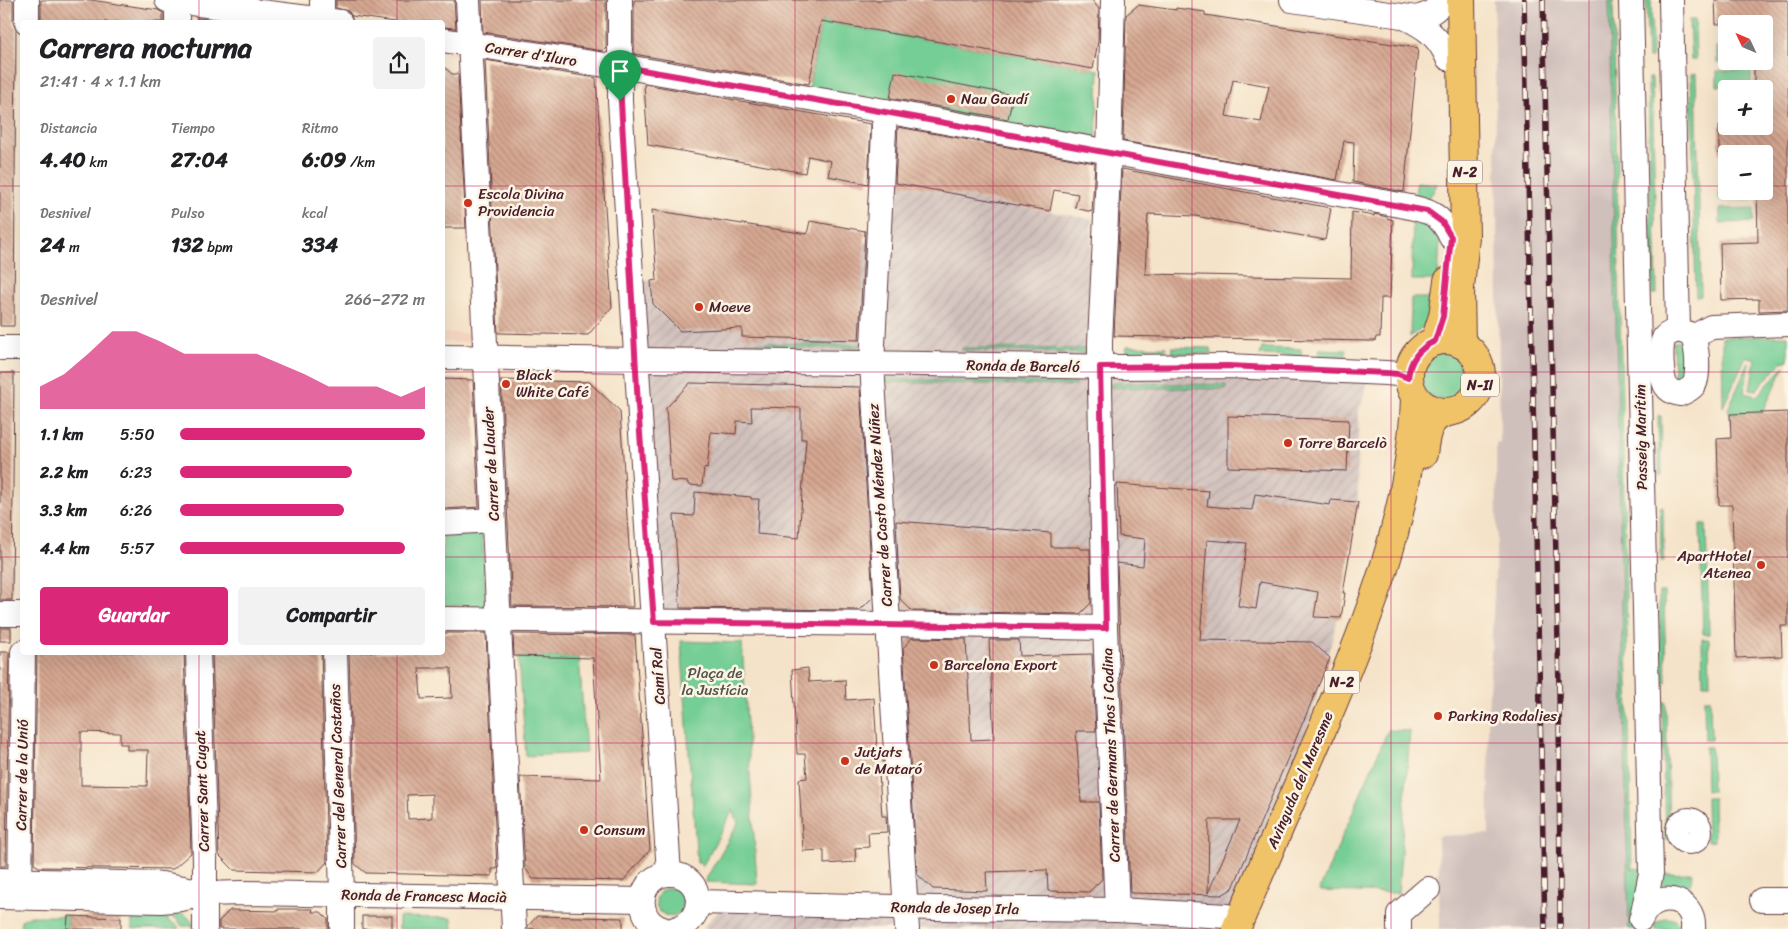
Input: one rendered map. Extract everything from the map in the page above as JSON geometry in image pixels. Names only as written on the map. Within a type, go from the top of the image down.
[{"type":"main road","name":"N-2","points":[[1435,341],[1443,316],[1451,237],[1447,0]]},
{"type":"main road","name":"N-2","points":[[1461,0],[1465,227],[1460,288],[1461,344]]},
{"type":"main road","points":[[1444,413],[1428,409],[1412,388],[1413,359],[1418,351],[1435,341],[1444,340],[1461,344]]},
{"type":"main road","name":"N-II","points":[[1444,413],[1463,408],[1471,402],[1477,394],[1480,385],[1480,366],[1476,357],[1461,344]]},
{"type":"main road","name":"Avinguda del Maresme","points":[[1241,928],[1373,605],[1396,528],[1406,483],[1414,425],[1412,388]]},
{"type":"main road","name":"Avinguda del Maresme","points":[[1241,928],[1348,704],[1380,624],[1403,556],[1428,431],[1432,420],[1444,413]]},
{"type":"street","points":[[27,0],[27,20]]},
{"type":"street","name":"Carrer de Llauder","points":[[468,0],[514,929]]},
{"type":"street","name":"Camí Ral","points":[[620,0],[619,66],[669,874]]},
{"type":"street","name":"Carrer de Germans Thos i Codina","points":[[1113,0],[1100,367],[1106,628],[1117,910]]},
{"type":"street","points":[[1292,0],[1416,18],[1425,16],[1438,8],[1443,0]]},
{"type":"street","name":"Passeig Marítim","points":[[1631,0],[1651,874],[1642,921]]},
{"type":"street","points":[[1671,0],[1685,334],[1711,327],[1788,324]]},
{"type":"street","points":[[174,6],[327,16]]},
{"type":"street","points":[[1404,17],[1427,29],[1448,58]]},
{"type":"street","name":"Carrer d'Iluro","points":[[445,40],[605,66],[619,66],[885,112],[1427,211],[1442,222],[1451,237]]},
{"type":"street","name":"Carrer de Casto Méndez Núñez","points":[[885,112],[872,364],[906,918]]},
{"type":"street","points":[[0,348],[20,348]]},
{"type":"street","name":"Ronda de Barceló","points":[[445,357],[1100,367],[1228,366],[1398,374],[1412,388]]},
{"type":"street","points":[[445,523],[493,520]]},
{"type":"street","points":[[0,614],[20,614]]},
{"type":"street","points":[[445,619],[1106,628]]},
{"type":"street","name":"Carrer de la Unió","points":[[10,889],[23,655]]},
{"type":"street","name":"Carrer Sant Cugat","points":[[198,655],[205,929]]},
{"type":"street","name":"Carrer del General Castaños","points":[[335,655],[342,929]]},
{"type":"street","points":[[663,929],[655,926],[646,917],[642,900],[647,885],[653,879],[669,874],[684,877],[690,882],[698,902],[695,915],[691,920],[675,929]]},
{"type":"street","points":[[1651,874],[1667,899]]},
{"type":"street","name":"Ronda de Francesc Macià","points":[[10,889],[161,901],[205,894],[642,900]]},
{"type":"street","points":[[1399,929],[1399,914],[1428,889]]},
{"type":"street","points":[[1642,921],[1653,902],[1667,899],[1675,900],[1688,909],[1692,917],[1693,929]]},
{"type":"street","points":[[1762,900],[1788,900]]},
{"type":"street","name":"Ronda de Josep Irla","points":[[698,902],[906,918],[1117,910],[1227,916],[1241,928]]},
{"type":"shaded area","points":[[1494,0],[1609,0],[1629,929],[1440,929],[1438,836],[1489,834],[1488,713],[1497,533],[1496,443],[1500,443]]},
{"type":"shaded area","name":"Escola Divina Providencia","points":[[445,49],[463,52],[475,339],[470,342],[445,342],[445,333],[471,333],[459,57],[445,54]]},
{"type":"shaded area","points":[[892,183],[1092,219],[1089,344],[1100,367],[1371,373],[1359,411],[1358,502],[1343,593],[1345,593],[1302,747],[1230,929],[702,929],[726,903],[905,907],[887,624],[654,622],[632,282],[657,280],[652,210],[888,246]]},
{"type":"green space","points":[[1609,0],[1613,0],[1632,868],[1642,869],[1634,929],[1629,929]]},
{"type":"green space","points":[[1646,0],[1651,0],[1652,58],[1648,58]]},
{"type":"green space","points":[[1689,20],[1695,20],[1696,60],[1691,60]]},
{"type":"green space","points":[[821,21],[1099,70],[1096,141],[809,89]]},
{"type":"green space","points":[[1717,47],[1718,47],[1718,63]]},
{"type":"green space","points":[[1751,70],[1751,80],[1718,80],[1717,86],[1717,71]]},
{"type":"green space","points":[[1696,73],[1701,296],[1696,297],[1691,74]]},
{"type":"green space","points":[[1648,78],[1652,78],[1657,294],[1652,294]]},
{"type":"green space","points":[[1417,182],[1437,184],[1428,198],[1413,204]]},
{"type":"green space","points":[[1754,208],[1754,222],[1720,223],[1720,209]]},
{"type":"green space","points":[[1413,211],[1440,235],[1438,280],[1412,280]]},
{"type":"green space","points":[[1411,298],[1436,298],[1431,320],[1410,337]]},
{"type":"green space","points":[[1788,336],[1788,360],[1782,362],[1756,390],[1750,389],[1755,360],[1746,356],[1723,407],[1722,337]]},
{"type":"green space","points":[[1673,342],[1683,342],[1688,375],[1681,382],[1674,381]]},
{"type":"green space","points":[[744,343],[860,345],[860,348],[744,347]]},
{"type":"green space","points":[[1127,346],[1166,347],[1165,353],[1126,352]]},
{"type":"green space","points":[[1172,347],[1211,348],[1212,354],[1171,353]]},
{"type":"green space","points":[[962,348],[1091,349],[1091,351],[1087,353],[962,350]]},
{"type":"green space","points":[[1262,348],[1301,349],[1301,356],[1260,355]]},
{"type":"green space","points":[[1319,349],[1346,350],[1346,357],[1318,356]]},
{"type":"green space","points":[[1444,350],[1453,352],[1464,361],[1469,375],[1467,384],[1458,395],[1444,400],[1435,398],[1424,389],[1419,375],[1421,366],[1430,355]]},
{"type":"green space","points":[[1749,362],[1744,393],[1757,396],[1785,366],[1762,413],[1730,414],[1728,409]]},
{"type":"green space","points":[[884,379],[1075,383],[1075,386],[881,382]]},
{"type":"green space","points":[[1110,384],[1226,385],[1226,389],[1107,387]]},
{"type":"green space","points":[[1658,416],[1661,416],[1662,476],[1659,476]]},
{"type":"green space","points":[[1660,507],[1663,507],[1664,561],[1661,561]]},
{"type":"green space","points":[[1700,525],[1706,525],[1709,634],[1703,634]]},
{"type":"green space","points":[[482,529],[486,606],[445,605],[445,531]]},
{"type":"green space","points":[[1659,592],[1664,592],[1666,683],[1661,683]]},
{"type":"green space","points":[[1702,639],[1709,639],[1710,684],[1703,684]]},
{"type":"green space","name":"Plaça de la Justícia","points":[[681,641],[742,643],[757,884],[706,882],[738,823],[733,810],[702,867],[700,863],[697,863]]},
{"type":"green space","points":[[519,657],[579,657],[586,753],[526,756]]},
{"type":"green space","points":[[1704,699],[1710,699],[1711,740],[1705,740]]},
{"type":"green space","points":[[1662,702],[1666,702],[1669,839],[1665,839]]},
{"type":"green space","points":[[1388,730],[1410,731],[1398,893],[1319,891]]},
{"type":"green space","points":[[1705,747],[1711,747],[1712,791],[1706,791]]},
{"type":"green space","points":[[1706,798],[1713,798],[1714,841],[1707,842]]},
{"type":"green space","points":[[1692,873],[1690,885],[1681,894],[1666,888],[1659,874]]},
{"type":"green space","points":[[670,888],[680,892],[684,902],[680,912],[670,916],[660,912],[656,902],[660,892]]},
{"type":"green space","points":[[166,908],[186,916],[194,926],[182,926],[177,919],[165,914]]},
{"type":"green space","points":[[30,916],[68,916],[67,929],[20,929],[21,920]]},
{"type":"green space","points":[[399,917],[452,918],[453,929],[399,929]]},
{"type":"green space","points":[[132,918],[168,918],[168,921],[178,926],[178,929],[132,929]]},
{"type":"green space","points":[[1666,918],[1676,920],[1680,929],[1654,929],[1656,923]]},
{"type":"building","points":[[0,0],[13,0],[13,22],[16,30],[14,326],[0,326]]},
{"type":"building","points":[[41,0],[91,0],[158,10],[163,13],[163,20],[41,20]]},
{"type":"building","points":[[336,0],[454,0],[456,28],[445,27],[445,20],[381,20],[352,16],[348,11],[336,8]]},
{"type":"building","points":[[482,0],[606,0],[606,48],[603,51],[483,32]]},
{"type":"building","points":[[634,0],[1092,0],[1099,9],[1098,41],[1093,69],[821,21],[809,84],[634,54]]},
{"type":"building","points":[[1715,0],[1788,0],[1788,310],[1759,311],[1759,299],[1721,300],[1720,243],[1758,242],[1757,200],[1773,200],[1773,145],[1719,145],[1719,135],[1773,135],[1773,80],[1754,80],[1754,70],[1773,70],[1773,15],[1718,15],[1718,24],[1716,24]]},
{"type":"building","points":[[1138,5],[1176,10],[1176,8],[1205,12],[1205,15],[1418,48],[1404,192],[1353,182],[1354,142],[1344,141],[1337,180],[1123,141],[1126,15]],"holes":[[[1233,80],[1269,86],[1261,122],[1226,116]]]},
{"type":"building","points":[[197,18],[216,20],[196,20]]},
{"type":"building","points":[[485,60],[596,78],[612,307],[588,335],[498,333]]},
{"type":"building","points":[[445,68],[452,74],[458,74],[466,228],[445,228]]},
{"type":"building","name":"Nau Gaudí","points":[[895,72],[1013,95],[1008,119],[890,98]]},
{"type":"building","points":[[644,84],[871,124],[868,184],[828,176],[831,161],[808,156],[805,173],[648,145]]},
{"type":"building","points":[[898,127],[1095,163],[1092,212],[1075,208],[1078,194],[1054,190],[1050,211],[895,183]]},
{"type":"building","points":[[1122,169],[1331,208],[1325,240],[1195,216],[1148,214],[1145,274],[1351,278],[1352,212],[1374,216],[1374,214],[1393,220],[1390,298],[1381,298],[1380,337],[1376,337],[1375,341],[1368,341],[1114,336]]},
{"type":"building","points":[[652,210],[807,234],[810,221],[865,231],[859,340],[742,337],[742,328],[680,331],[653,304],[651,281],[657,280]]},
{"type":"building","points":[[0,373],[14,373],[12,600],[0,600]]},
{"type":"building","points":[[445,379],[473,380],[479,507],[445,509]]},
{"type":"building","points":[[501,380],[589,382],[620,411],[633,607],[512,606]]},
{"type":"building","points":[[690,383],[860,387],[873,597],[860,610],[680,608],[674,515],[694,516],[695,492],[751,497],[751,499],[759,499],[757,534],[799,538],[806,439],[801,439],[801,408],[751,407],[752,422],[737,421],[736,434],[711,432],[707,469],[704,468],[702,486],[688,485],[688,482],[671,481],[666,408]]},
{"type":"building","name":"ApartHotel Atenea","points":[[1788,412],[1788,626],[1781,626],[1782,656],[1736,658],[1732,505],[1719,505],[1717,439],[1731,438],[1730,414]]},
{"type":"building","name":"Torre Barcelò","points":[[1228,416],[1349,420],[1347,471],[1228,467]]},
{"type":"building","points":[[1117,484],[1209,491],[1207,506],[1252,510],[1255,494],[1330,505],[1331,500],[1358,502],[1343,593],[1345,593],[1341,618],[1314,617],[1318,592],[1260,582],[1256,609],[1238,606],[1247,543],[1207,540],[1200,640],[1312,642],[1330,658],[1233,888],[1222,895],[1130,893],[1117,563],[1143,566],[1145,539],[1119,536]],"holes":[[[1209,820],[1240,820],[1208,893]]]},
{"type":"building","points":[[896,521],[1051,533],[1051,547],[1090,549],[1091,603],[1080,614],[912,611],[900,599]]},
{"type":"building","points":[[0,628],[11,628],[11,641],[0,641]]},
{"type":"building","points":[[445,633],[486,633],[497,869],[492,869],[492,876],[366,873],[355,864],[349,655],[445,655]],"holes":[[[419,668],[451,668],[452,698],[421,699]],[[432,794],[432,818],[408,819],[407,795]]]},
{"type":"building","points":[[513,634],[635,635],[650,850],[623,881],[533,879],[525,868],[520,777],[601,779],[593,658],[514,656]]},
{"type":"building","points":[[912,638],[966,639],[971,740],[994,739],[989,640],[1019,640],[1020,656],[1092,654],[1096,731],[1076,731],[1081,802],[1099,802],[1102,879],[1089,892],[1048,891],[1047,870],[986,872],[987,891],[933,889],[917,874],[903,648]]},
{"type":"building","points":[[0,652],[9,652],[6,866],[0,866]]},
{"type":"building","points":[[37,655],[184,655],[191,853],[173,869],[39,867],[34,864]],"holes":[[[81,732],[120,733],[120,744],[127,744],[127,750],[148,750],[147,786],[81,785]]]},
{"type":"building","points":[[212,655],[321,655],[327,862],[318,872],[234,870],[219,855]]},
{"type":"building","name":"Jutjats de Mataró","points":[[808,668],[809,682],[845,680],[846,700],[874,698],[877,749],[882,749],[884,774],[879,774],[882,816],[886,816],[887,832],[868,833],[869,847],[855,848],[856,862],[824,864],[824,850],[803,851],[799,779],[807,778],[805,754],[797,754],[792,670]]},
{"type":"building","points":[[278,909],[313,909],[312,912],[321,912],[328,919],[328,929],[219,929],[219,921],[230,910],[278,911]]},
{"type":"building","points":[[68,916],[121,918],[121,929],[67,929]]},
{"type":"building","points":[[362,916],[392,916],[392,929],[362,929]]},
{"type":"building","points":[[537,916],[623,918],[623,929],[528,929],[528,926]]},
{"type":"railway","points":[[1524,0],[1545,929]]},
{"type":"railway","points":[[1543,0],[1559,686],[1560,929]]},
{"type":"place","name":"Nau Gaudí","points":[[951,99]]},
{"type":"place","name":"Escola Divina Providencia","points":[[468,203]]},
{"type":"place","name":"Moeve","points":[[699,307]]},
{"type":"place","name":"Black White Café","points":[[506,384]]},
{"type":"place","name":"Torre Barcelò","points":[[1288,443]]},
{"type":"place","name":"ApartHotel Atenea","points":[[1761,565]]},
{"type":"place","name":"Barcelona Export","points":[[934,665]]},
{"type":"place","name":"Parking Rodalies","points":[[1438,716]]},
{"type":"place","name":"Jutjats de Mataró","points":[[845,761]]},
{"type":"place","name":"Consum","points":[[584,830]]},
{"type":"route","points":[[619,66],[885,112],[1427,211],[1442,222],[1451,237],[1443,316],[1435,341],[1418,351],[1409,368],[1408,378],[1398,374],[1386,373],[1228,366],[1100,367],[1106,628],[654,622],[638,406],[634,304],[620,101],[619,66]]}]
